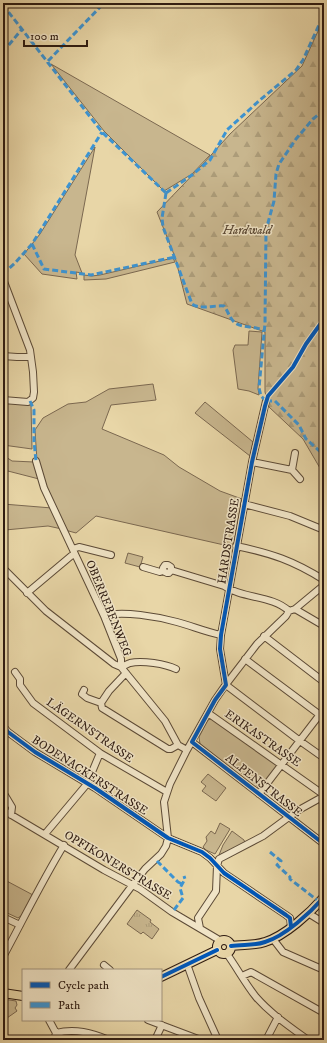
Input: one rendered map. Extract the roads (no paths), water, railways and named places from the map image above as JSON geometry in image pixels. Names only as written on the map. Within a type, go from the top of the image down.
[{"type":"main road","points":[[231,946],[261,943],[273,939],[308,913],[324,897]]},
{"type":"main road","points":[[217,950],[218,944],[221,941],[227,941],[231,946]]},
{"type":"main road","points":[[217,950],[222,954],[227,954],[231,946]]},
{"type":"main road","points":[[162,977],[217,950]]},
{"type":"main road","points":[[3,993],[22,996]]},
{"type":"street","points":[[3,279],[28,344],[34,392],[33,398],[30,401],[24,402],[3,400]]},
{"type":"street","points":[[3,356],[18,358],[30,357]]},
{"type":"street","name":"HARDSTRASSE","points":[[226,685],[220,649],[221,635],[252,462],[266,401]]},
{"type":"street","points":[[292,470],[295,453]]},
{"type":"street","name":"OBERREBENWEG","points":[[36,461],[44,488],[104,616],[121,659],[121,667],[130,663],[150,663],[168,665],[176,669]]},
{"type":"street","points":[[252,462],[292,470],[300,479]]},
{"type":"street","points":[[244,504],[290,516],[324,530]]},
{"type":"street","points":[[236,546],[260,551],[286,559],[306,568],[324,580]]},
{"type":"street","name":"OBERREBENWEG","points":[[74,552],[79,547],[111,555]]},
{"type":"street","points":[[27,593],[74,552]]},
{"type":"street","points":[[143,567],[160,572],[163,571],[163,568],[167,565],[170,566],[171,570],[284,606],[324,626]]},
{"type":"street","points":[[3,568],[46,611],[114,664],[121,667],[165,721],[178,745],[187,750]]},
{"type":"street","points":[[70,969],[133,885],[161,854],[166,846],[168,838],[164,802],[167,792],[187,750],[226,685],[264,636],[292,610],[324,585]]},
{"type":"street","points":[[104,616],[109,614],[137,615],[175,621],[221,635]]},
{"type":"street","points":[[264,636],[324,682]]},
{"type":"street","points":[[246,659],[322,717]]},
{"type":"street","name":"LÄGERNSTRASSE","points":[[15,672],[20,679],[20,685],[33,703],[100,753],[167,792]]},
{"type":"street","points":[[101,704],[109,691],[126,673]]},
{"type":"street","points":[[226,685],[324,758]]},
{"type":"street","points":[[84,690],[82,694],[87,698],[101,704],[102,708],[164,747],[171,749],[178,745]]},
{"type":"street","points":[[259,794],[300,741],[322,717],[324,709]]},
{"type":"street","name":"ERIKASTRASSE","points":[[208,713],[324,796]]},
{"type":"street","name":"BODENACKERSTRASSE","points":[[3,726],[8,732],[35,752],[87,784],[168,838],[202,852],[224,873],[290,918],[291,927]]},
{"type":"street","name":"ALPENSTRASSE","points":[[192,742],[324,844]]},
{"type":"street","points":[[45,834],[87,784],[100,753]]},
{"type":"street","points":[[3,792],[12,807],[11,814]]},
{"type":"street","points":[[200,928],[198,918],[216,891],[217,866],[219,859],[263,836],[289,817],[324,796]]},
{"type":"street","name":"OPFIKONERSTRASSE","points":[[3,810],[104,870],[133,885],[172,912],[221,941]]},
{"type":"street","points":[[3,957],[48,871],[64,845]]},
{"type":"street","points":[[308,913],[324,923]]},
{"type":"street","points":[[3,916],[20,925]]},
{"type":"street","points":[[273,939],[283,952],[324,970]]},
{"type":"street","points":[[227,954],[256,996],[278,1017],[308,1040]]},
{"type":"street","points":[[188,964],[199,998],[218,1040]]},
{"type":"street","points":[[104,965],[109,969]]},
{"type":"street","points":[[242,976],[251,972],[324,1013]]},
{"type":"street","points":[[266,1040],[278,1017]]},
{"type":"street","points":[[50,1021],[56,1033],[54,1040]]},
{"type":"street","points":[[151,1021],[200,1040]]},
{"type":"street","points":[[155,1040],[162,1025]]},
{"type":"street","points":[[56,1033],[64,1031],[84,1032],[109,1040]]},
{"type":"park label","name":"Hardwald","points":[[247,230]]}]
